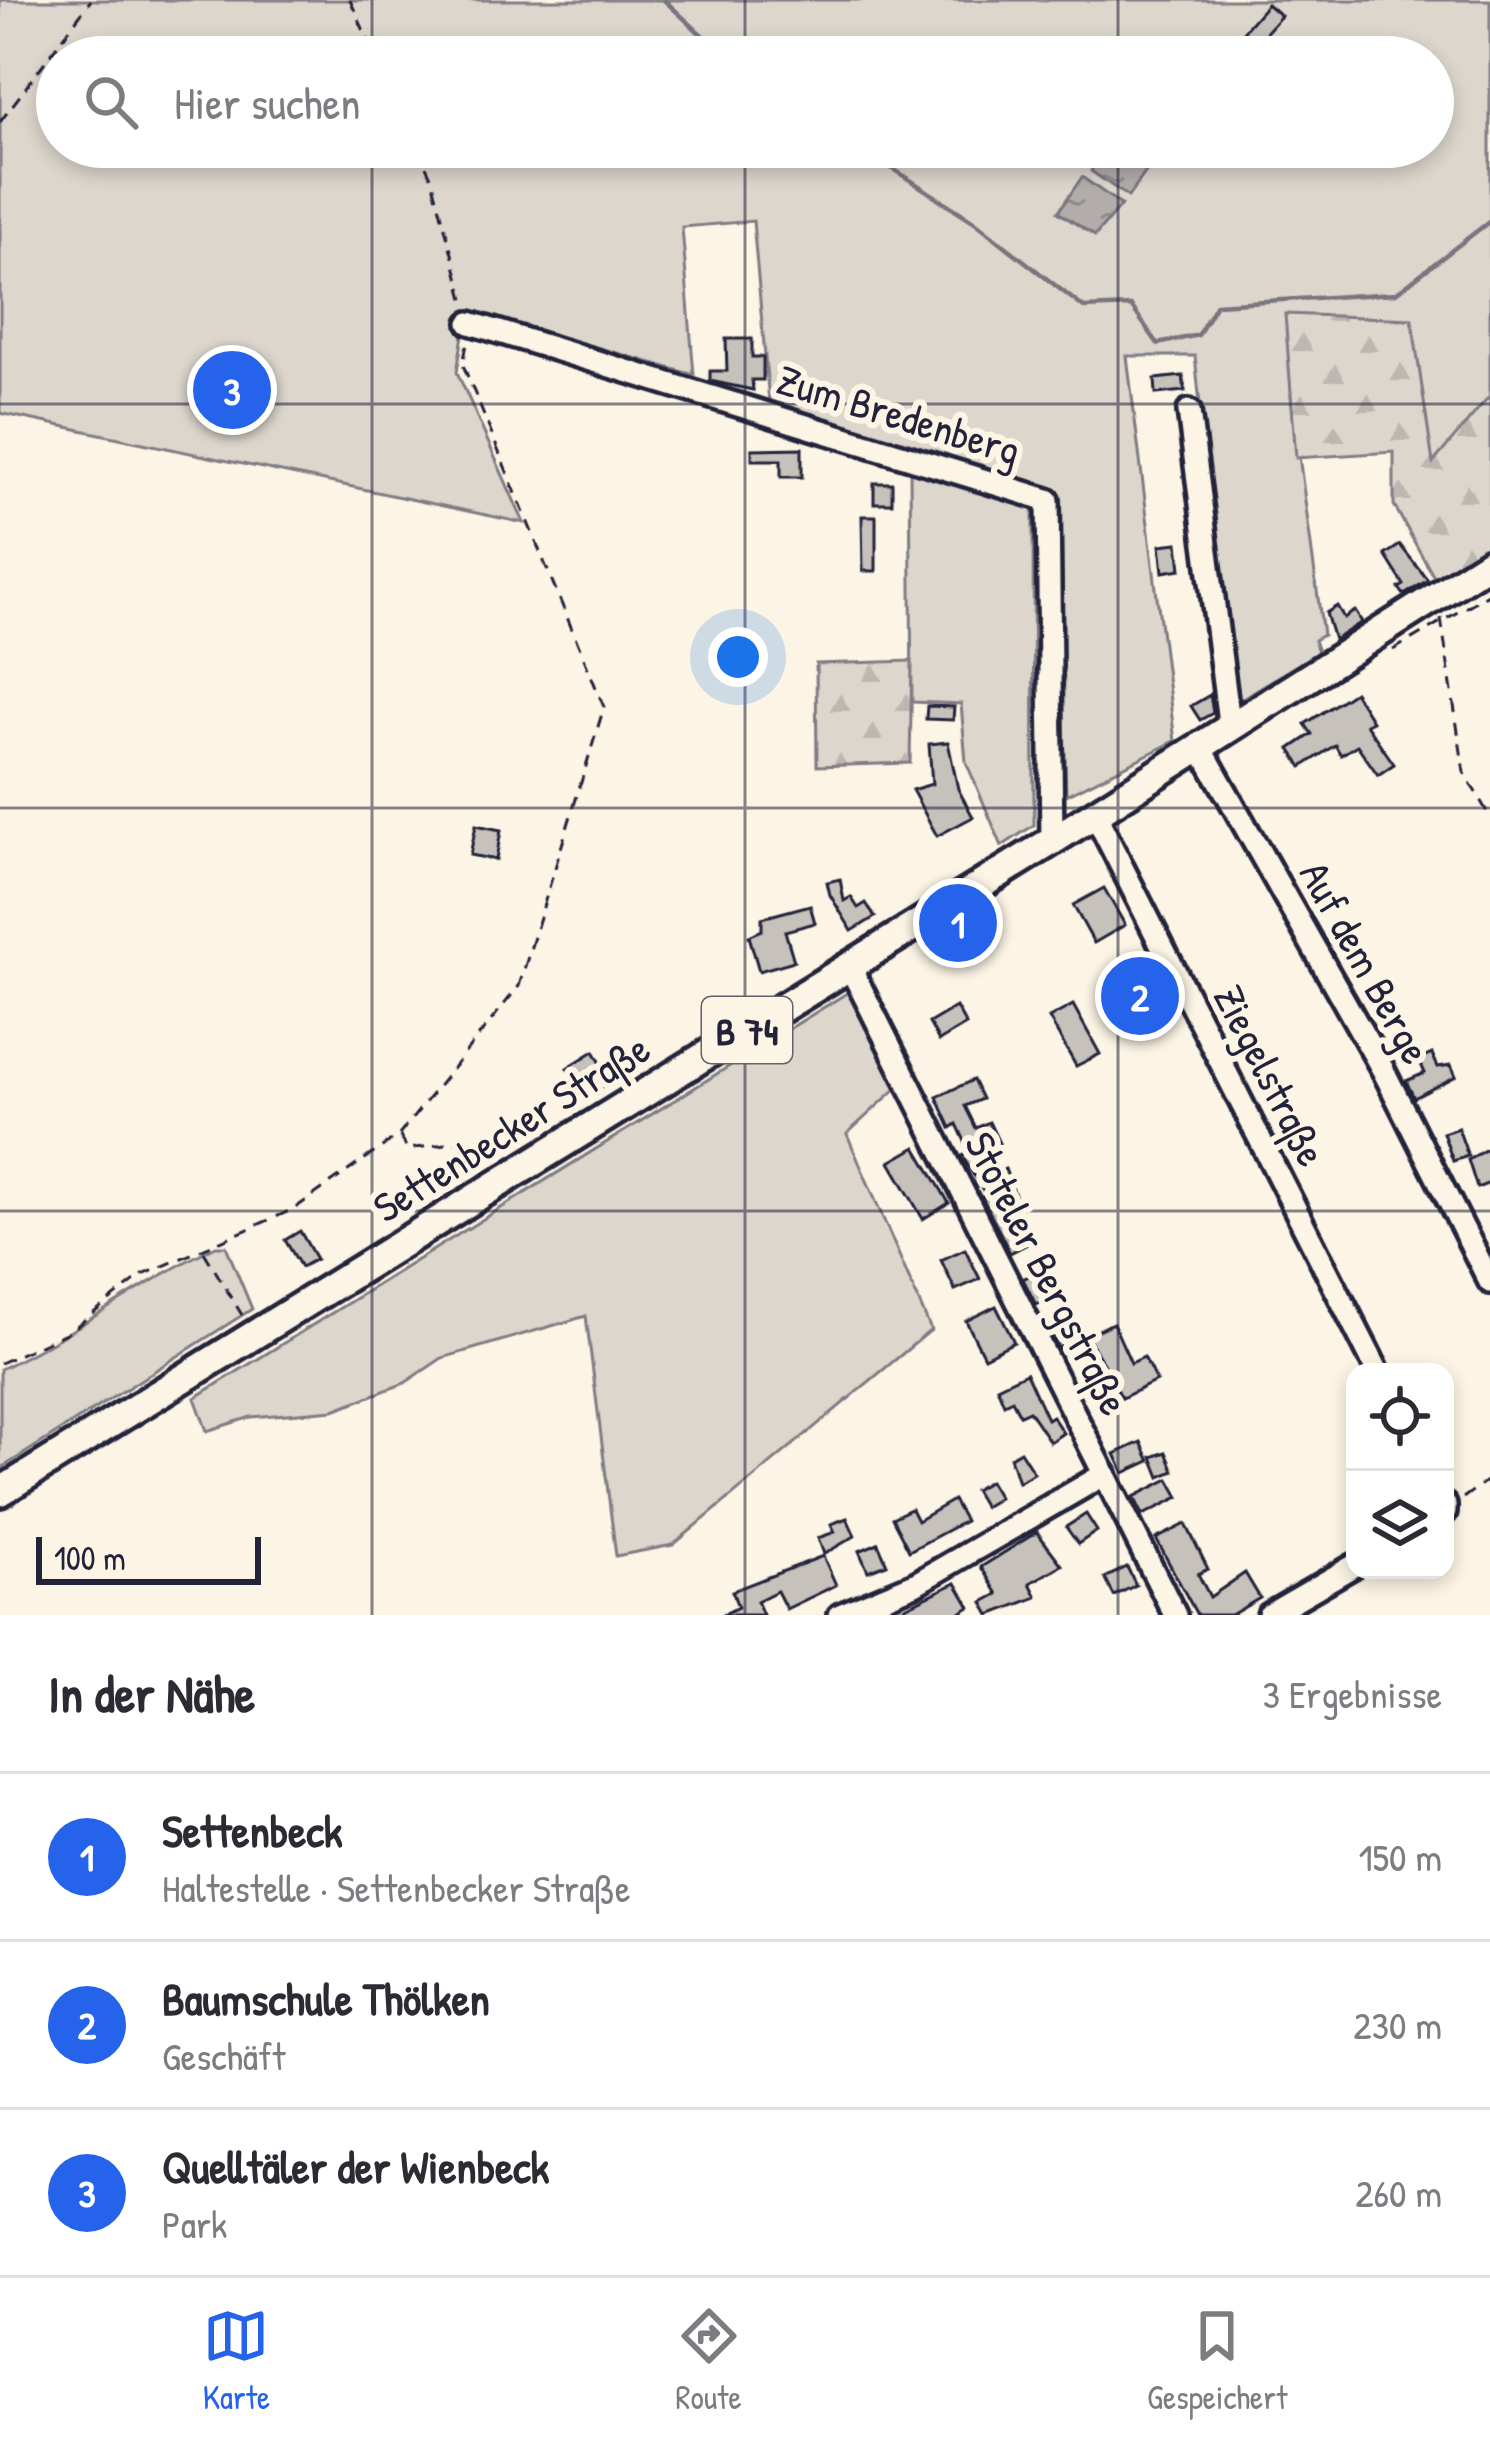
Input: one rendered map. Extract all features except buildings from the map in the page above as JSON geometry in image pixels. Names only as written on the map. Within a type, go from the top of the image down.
[{"type":"main road","name":"Settenbecker Straße","points":[[0,1492],[1096,814],[1439,599],[1490,562]]},
{"type":"street","name":"Zum Bredenberg","points":[[470,323],[1048,500],[1052,841]]},
{"type":"street","points":[[1189,411],[1230,730]]},
{"type":"street","name":"Auf dem Berge","points":[[1201,748],[1383,1070],[1490,1282]]},
{"type":"street","name":"Ziegelstraße","points":[[1096,814],[1373,1363]]},
{"type":"street","name":"Stoteler Bergstraße","points":[[850,967],[1175,1615]]},
{"type":"street","points":[[840,1615],[915,1584],[1106,1474]]},
{"type":"street","points":[[1269,1615],[1346,1569]]},
{"type":"path","points":[[64,36],[91,0]]},
{"type":"path","points":[[350,0],[366,36]]},
{"type":"path","points":[[0,122],[36,74]]},
{"type":"path","points":[[0,1363],[70,1331],[143,1275],[294,1209],[399,1135],[519,986],[604,706],[464,365],[470,323],[427,168]]},
{"type":"path","points":[[1439,599],[1464,772],[1490,818]]},
{"type":"path","points":[[399,1135],[407,1150],[523,1134],[557,1149]]},
{"type":"path","points":[[203,1250],[246,1322]]},
{"type":"path","points":[[1454,1503],[1490,1478]]},
{"type":"green space","points":[[0,0],[1490,0],[1490,541],[1432,465],[1291,396],[1323,635],[1314,640],[1318,652],[1231,705],[1195,356],[1127,356],[1175,741],[1066,795],[1058,498],[1052,491],[769,402],[753,221],[682,227],[694,375],[467,310],[457,372],[524,523],[0,413]]},
{"type":"green space","points":[[1285,314],[1412,319],[1433,463],[1490,395],[1490,544],[1437,583],[1394,505],[1394,452],[1296,458]]},
{"type":"green space","points":[[910,469],[1033,509],[1034,825],[1002,846],[966,762],[961,704],[912,702]]},
{"type":"green space","points":[[912,661],[910,763],[817,766],[816,664]]},
{"type":"green space","points":[[855,988],[900,1085],[847,1134],[931,1330],[673,1545],[616,1556],[586,1316],[442,1358],[405,1383],[334,1410],[251,1417],[207,1431],[195,1398]]},
{"type":"green space","points":[[216,1246],[226,1246],[252,1309],[0,1469],[0,1369]]},
{"type":"water","points":[[1093,168],[1149,168],[1128,197]]},
{"type":"water","points":[[1082,177],[1121,205],[1095,236],[1058,212]]},
{"type":"waterway","points":[[664,0],[703,36]]},
{"type":"waterway","points":[[891,168],[975,222],[1084,308],[1131,306],[1158,344],[1198,335],[1216,304],[1396,293],[1490,221]]},
{"type":"place","name":"Quelltäler der Wienbeck","points":[[232,390]]},
{"type":"place","name":"Settenbeck","points":[[958,923]]},
{"type":"place","name":"Baumschule Thölken","points":[[1140,996]]}]
